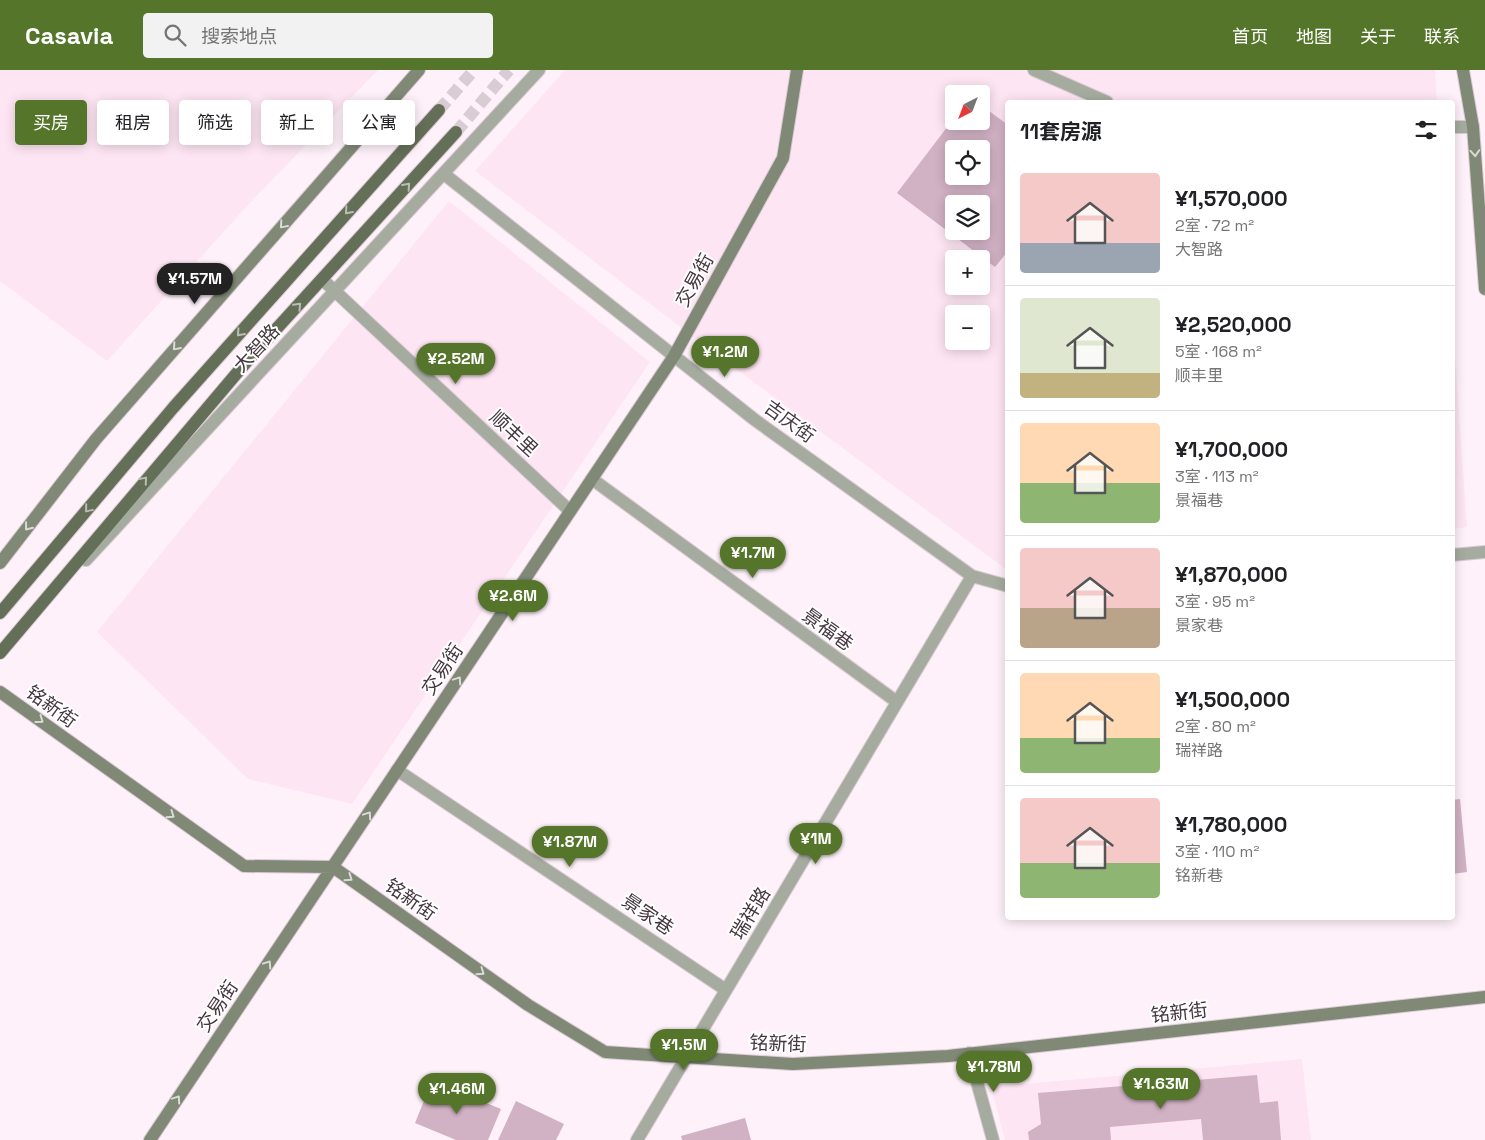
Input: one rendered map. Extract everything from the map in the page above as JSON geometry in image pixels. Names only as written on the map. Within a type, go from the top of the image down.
[{"type":"main road","name":"大智路","points":[[0,613],[173,408],[439,110]]},
{"type":"main road","name":"大智路","points":[[0,653],[248,360],[456,132]]},
{"type":"street","points":[[0,563],[96,439],[419,70]]},
{"type":"street","name":"大智路","points":[[0,653],[539,70]]},
{"type":"street","name":"交易街","points":[[150,1140],[674,356],[782,158],[797,70]]},
{"type":"street","points":[[1034,70],[1102,100]]},
{"type":"street","points":[[1463,70],[1479,127],[1485,289]]},
{"type":"street","points":[[1455,127],[1479,127]]},
{"type":"street","name":"吉庆街","points":[[444,174],[755,420],[972,576],[1005,585]]},
{"type":"street","name":"顺丰里","points":[[323,280],[570,511]]},
{"type":"street","name":"景福巷","points":[[592,478],[897,702]]},
{"type":"street","points":[[1455,555],[1485,552]]},
{"type":"street","name":"瑞祥路","points":[[637,1140],[972,576]]},
{"type":"street","name":"铭新街","points":[[0,692],[244,866],[333,866],[528,1005],[605,1052],[793,1064],[969,1053],[1485,997]]},
{"type":"street","name":"景家巷","points":[[397,770],[726,990]]},
{"type":"street","points":[[969,1053],[992,1140]]},
{"type":"shaded area","points":[[0,70],[378,70],[349,100],[343,100],[343,106],[333,117],[333,100],[261,100],[261,145],[306,145],[247,206],[107,361],[0,281]]},
{"type":"shaded area","points":[[565,70],[1435,70],[1437,100],[1005,100],[1005,569],[720,357],[475,171]]},
{"type":"shaded area","points":[[449,201],[650,362],[352,804],[248,779],[97,632]]},
{"type":"shaded area","points":[[1455,356],[1467,527],[1455,529]]},
{"type":"shaded area","points":[[1302,1059],[1311,1140],[1005,1140],[991,1087]]},
{"type":"building","points":[[990,112],[1005,123],[1005,255],[995,267],[990,263],[990,250],[972,250],[959,240],[990,240],[990,195],[945,195],[945,229],[897,193],[945,130],[990,130]]},
{"type":"building","points":[[1460,799],[1467,872],[1455,874],[1455,800]]},
{"type":"building","points":[[1257,1075],[1260,1103],[1278,1101],[1281,1140],[1203,1140],[1201,1119],[1110,1127],[1111,1140],[1029,1140],[1028,1132],[1041,1124],[1038,1093]]},
{"type":"building","points":[[432,1081],[501,1109],[488,1140],[456,1140],[415,1123]]},
{"type":"building","points":[[516,1101],[564,1124],[556,1140],[498,1140]]},
{"type":"building","points":[[745,1118],[751,1140],[682,1140],[681,1136]]},
{"type":"tunnel","points":[[439,110],[474,70]]},
{"type":"tunnel","points":[[456,132],[509,70]]}]
